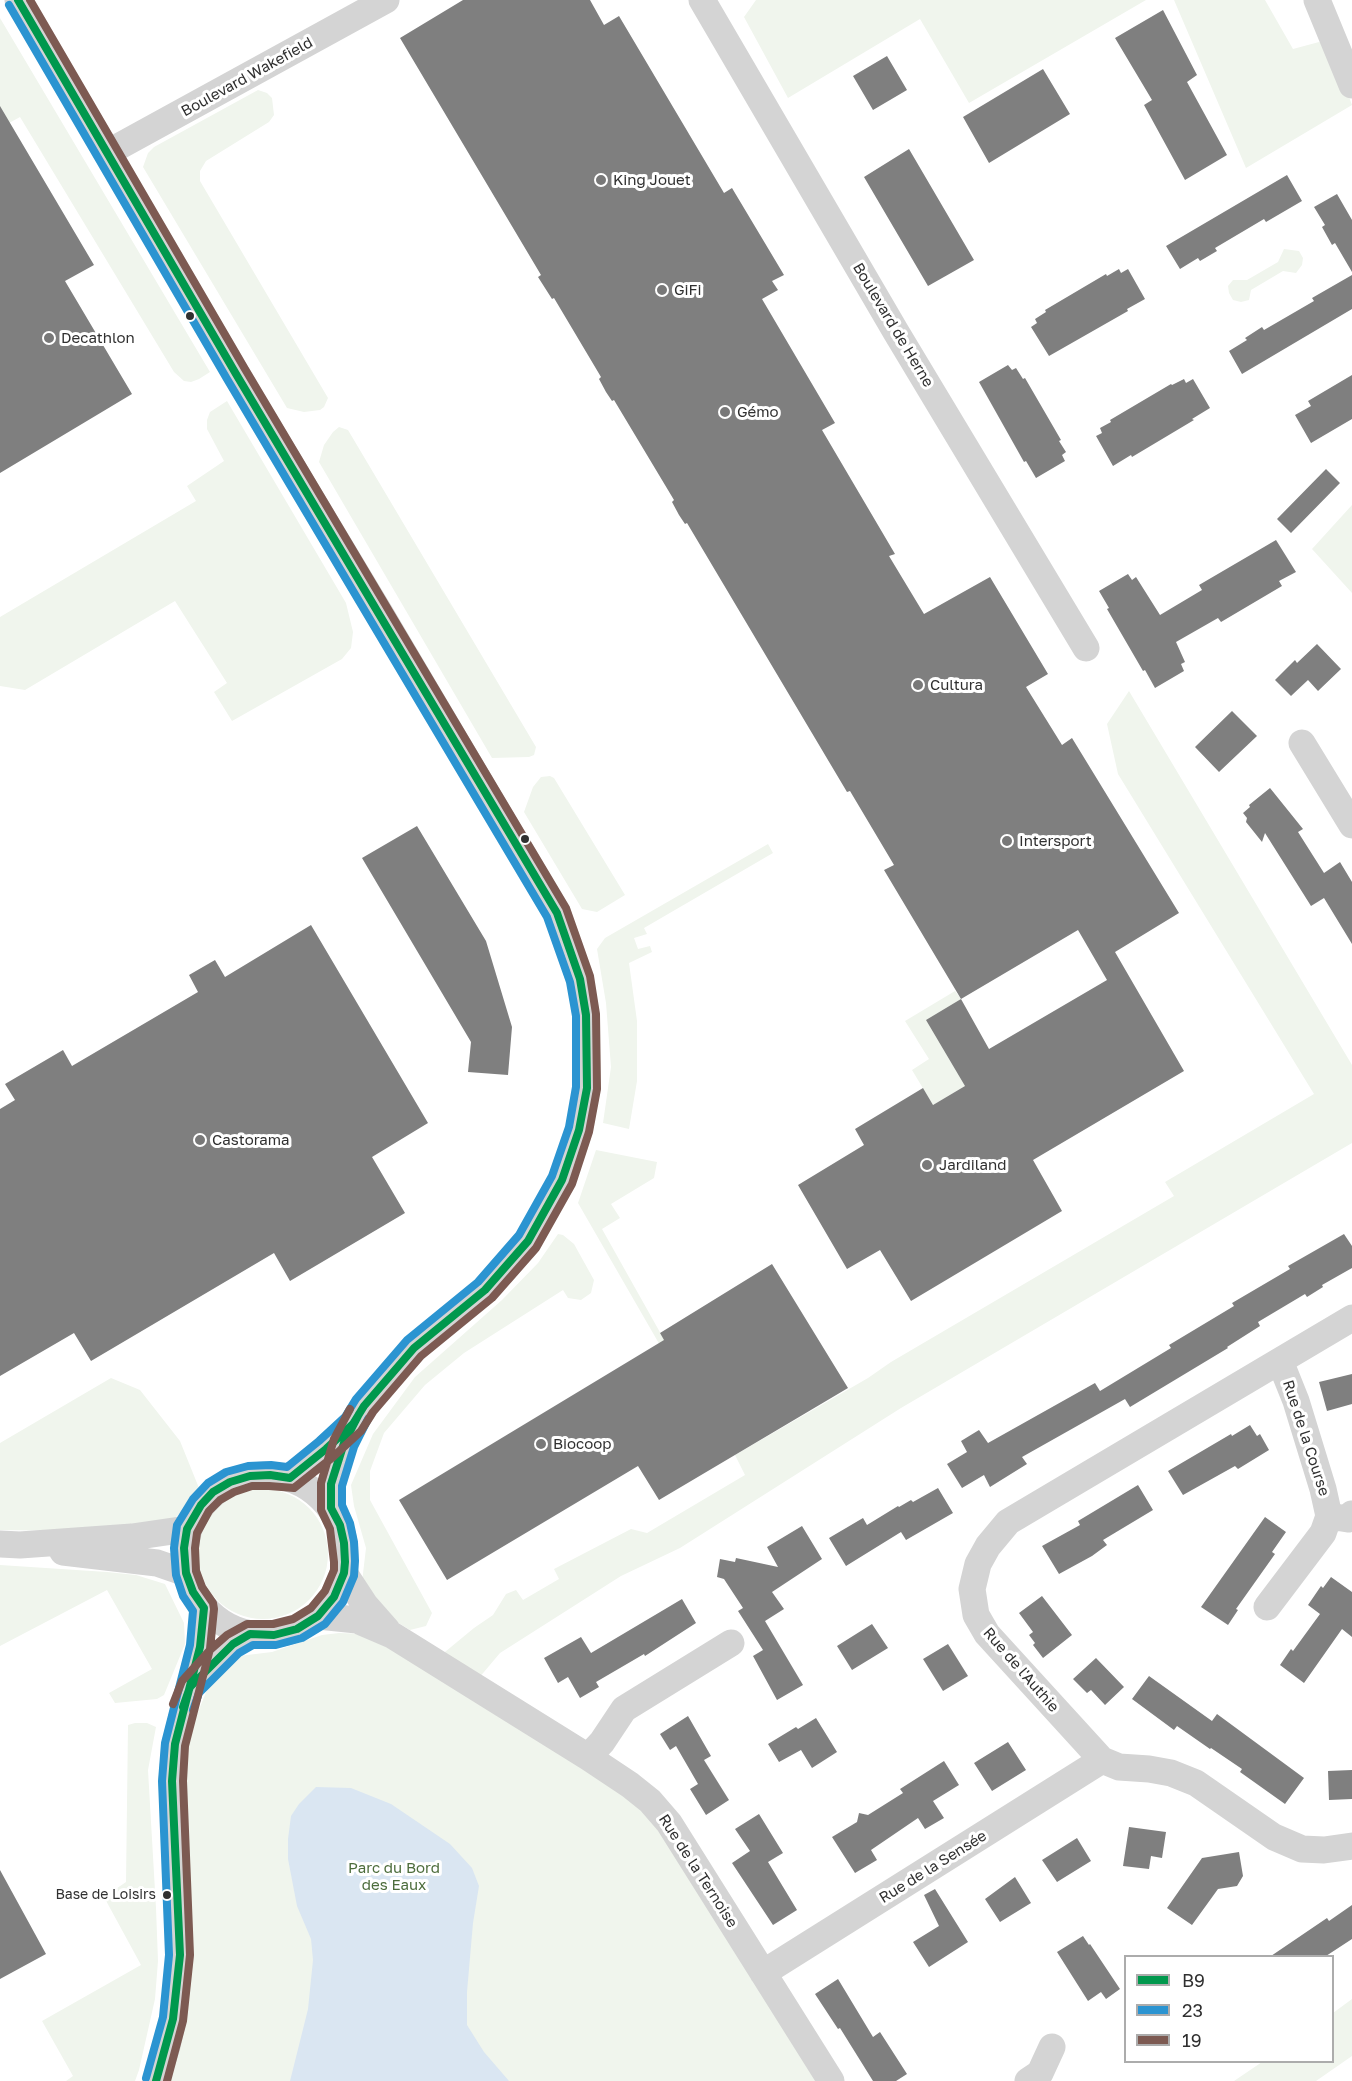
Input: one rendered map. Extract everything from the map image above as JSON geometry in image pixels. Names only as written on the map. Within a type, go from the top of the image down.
[{"type":"street","points":[[18,0],[236,374],[557,913],[580,979],[585,1016],[587,1088],[579,1130],[558,1188],[528,1241],[509,1264],[485,1290],[414,1348],[370,1398],[353,1424],[335,1468],[331,1484],[331,1508]]},
{"type":"street","name":"Boulevard Wakefield","points":[[107,153],[386,0]]},
{"type":"street","name":"Boulevard de Herne","points":[[702,0],[896,332],[1086,648]]},
{"type":"street","points":[[1317,0],[1352,85]]},
{"type":"street","points":[[1302,743],[1352,825]]},
{"type":"street","name":"Rue de l'Authie","points":[[1102,1760],[987,1634],[976,1615],[972,1588],[978,1564],[988,1546],[1008,1522],[1352,1318]]},
{"type":"street","name":"Rue de la Course","points":[[1267,1607],[1323,1533],[1340,1515],[1323,1488],[1296,1401],[1280,1361]]},
{"type":"street","points":[[290,1478],[353,1424]]},
{"type":"street","points":[[270,1474],[290,1478],[313,1490],[331,1508],[340,1525],[345,1543],[344,1573],[334,1597],[318,1616],[297,1629],[274,1635],[250,1634],[225,1625],[204,1608],[193,1592],[186,1573],[184,1548],[187,1529],[201,1505],[213,1492],[231,1482],[250,1476],[270,1474]]},
{"type":"street","points":[[10,1544],[132,1537],[187,1529]]},
{"type":"street","points":[[10,1544],[157,1563],[186,1573]]},
{"type":"street","name":"Rue de la Ternoise","points":[[344,1573],[365,1605],[392,1635]]},
{"type":"street","points":[[156,2081],[167,2046],[178,1983],[180,1955],[172,1781],[178,1726],[200,1647],[204,1608]]},
{"type":"street","name":"Rue de la Ternoise","points":[[318,1616],[357,1620],[392,1635],[588,1757],[644,1796],[669,1823],[831,2081]]},
{"type":"street","points":[[190,1687],[218,1657],[233,1644],[250,1634]]},
{"type":"street","points":[[588,1757],[602,1743],[624,1709],[731,1642]]},
{"type":"street","points":[[1102,1760],[1119,1767],[1171,1773],[1196,1783],[1274,1837],[1302,1849],[1324,1850],[1352,1846]]},
{"type":"street","name":"Rue de la Sensée","points":[[763,1973],[1102,1760]]},
{"type":"street","points":[[1028,2081],[1040,2073],[1052,2047]]},
{"type":"green space","points":[[756,0],[1146,0],[969,103],[920,19],[788,98],[744,17]]},
{"type":"green space","points":[[1174,0],[1265,0],[1293,49],[1319,42],[1330,46],[1352,105],[1246,168]]},
{"type":"green space","points":[[0,18],[210,372],[199,379],[191,382],[184,381],[174,372],[20,117],[0,128]]},
{"type":"green space","points":[[258,90],[267,93],[272,98],[274,115],[269,122],[206,161],[200,171],[200,181],[328,398],[320,410],[304,412],[287,408],[143,167],[148,153],[154,147]]},
{"type":"green space","points":[[1284,249],[1299,251],[1303,258],[1302,265],[1296,273],[1283,271],[1251,290],[1249,300],[1241,302],[1233,300],[1228,286],[1233,280],[1247,280],[1278,262]]},
{"type":"green space","points":[[227,401],[346,603],[353,632],[351,648],[342,659],[232,721],[214,692],[227,683],[175,601],[25,690],[0,686],[0,617],[196,501],[187,486],[224,461],[207,429],[207,420],[210,412]]},
{"type":"green space","points":[[339,427],[348,430],[536,747],[534,755],[492,758],[319,462],[324,445]]},
{"type":"green space","points":[[1352,505],[1352,593],[1312,549]]},
{"type":"green space","name":"Parc du Bord des Eaux","points":[[1129,691],[1352,1065],[1352,1143],[901,1408],[680,1548],[621,1576],[500,1653],[473,1685],[630,1785],[831,2081],[171,2081],[179,2050],[185,1777],[188,1751],[193,1724],[209,1685],[239,1656],[272,1652],[322,1635],[339,1633],[392,1635],[434,1661],[493,1615],[506,1594],[516,1590],[523,1600],[559,1579],[554,1569],[631,1529],[647,1533],[745,1475],[735,1455],[1174,1196],[1165,1182],[1314,1094],[1118,774],[1107,724]]},
{"type":"green space","points":[[541,777],[554,778],[625,895],[597,912],[582,909],[524,812],[533,787]]},
{"type":"green space","points":[[768,844],[773,853],[644,928],[647,934],[634,938],[638,949],[650,946],[652,952],[629,963],[637,1021],[637,1081],[629,1129],[603,1123],[611,1067],[606,1003],[597,949],[605,938]]},
{"type":"green space","points":[[955,991],[961,999],[965,1086],[933,1105],[912,1070],[929,1059],[905,1021]]},
{"type":"green space","points":[[596,1150],[657,1162],[654,1178],[611,1204],[620,1218],[602,1229],[666,1343],[661,1347],[578,1203]]},
{"type":"green space","points":[[558,1234],[563,1235],[574,1244],[594,1280],[591,1293],[581,1300],[568,1298],[563,1290],[464,1353],[425,1385],[384,1433],[370,1471],[370,1500],[432,1613],[426,1626],[410,1630],[384,1614],[362,1582],[366,1548],[354,1506],[351,1485],[373,1434],[415,1377],[502,1300],[538,1263]]},
{"type":"green space","points":[[111,1378],[140,1390],[180,1441],[201,1493],[174,1519],[84,1531],[0,1530],[0,1443]]},
{"type":"green space","points":[[263,1489],[288,1494],[309,1508],[323,1529],[328,1554],[323,1579],[309,1600],[288,1614],[263,1619],[238,1614],[217,1600],[203,1579],[198,1554],[203,1529],[217,1508],[238,1494]]},
{"type":"green space","points":[[0,1565],[136,1575],[165,1584],[184,1623],[185,1644],[164,1695],[157,1699],[115,1703],[109,1693],[152,1669],[107,1590],[0,1646]]},
{"type":"green space","points":[[147,1723],[156,1727],[148,1770],[158,1961],[155,1999],[135,2081],[66,2081],[73,2076],[42,2021],[141,1965],[104,1897],[126,1882],[128,1725]]},
{"type":"green space","points":[[1352,1999],[1352,2056],[1316,2081],[1234,2081],[1261,2063],[1334,2063],[1334,2012]]},
{"type":"shaded area","points":[[316,1787],[351,1788],[391,1804],[450,1844],[472,1868],[479,1886],[467,1992],[467,2025],[484,2052],[509,2081],[290,2081],[308,2009],[313,1960],[311,1939],[297,1906],[288,1859],[288,1839],[291,1816]]},
{"type":"building","points":[[463,0],[590,0],[604,25],[619,16],[724,193],[732,188],[784,275],[772,281],[778,290],[762,299],[835,423],[822,430],[895,554],[889,556],[924,614],[990,577],[1048,674],[1026,687],[1062,745],[1072,738],[1179,913],[1115,952],[1184,1071],[1033,1160],[1062,1211],[911,1301],[880,1250],[847,1269],[798,1185],[864,1145],[855,1129],[923,1088],[933,1105],[965,1086],[926,1020],[961,999],[884,870],[894,865],[850,791],[847,792],[687,523],[685,524],[679,515],[672,502],[674,500],[614,400],[612,401],[606,392],[599,379],[601,377],[554,298],[552,299],[538,277],[541,275],[400,38]],"holes":[[[1078,930],[1107,980],[989,1049],[961,999]]]},
{"type":"building","points":[[1163,10],[1197,75],[1187,82],[1227,155],[1185,180],[1144,105],[1152,100],[1115,38]]},
{"type":"building","points":[[887,56],[907,90],[873,110],[853,76]]},
{"type":"building","points":[[1043,69],[1070,114],[989,163],[963,117]]},
{"type":"building","name":"Decathlon","points":[[0,106],[94,265],[65,281],[132,394],[0,473]]},
{"type":"building","points":[[909,149],[974,260],[928,286],[864,177]]},
{"type":"building","points":[[1287,175],[1302,201],[1266,222],[1264,219],[1215,248],[1217,251],[1200,261],[1198,258],[1180,269],[1166,246]]},
{"type":"building","points":[[1337,194],[1352,220],[1352,272],[1335,243],[1332,245],[1322,227],[1325,225],[1314,207]]},
{"type":"building","points":[[1119,269],[1121,273],[1128,269],[1145,299],[1049,356],[1031,327],[1037,323],[1035,319],[1046,312],[1045,310],[1106,274],[1107,276]]},
{"type":"building","points":[[1352,275],[1352,309],[1242,374],[1229,351],[1262,327],[1264,330],[1314,301],[1312,298]]},
{"type":"building","points":[[1008,365],[1012,370],[1016,368],[1023,379],[1025,378],[1066,452],[1062,455],[1065,461],[1036,478],[1026,461],[1024,462],[979,382]]},
{"type":"building","points":[[1352,375],[1352,419],[1311,443],[1295,415],[1311,406],[1308,401]]},
{"type":"building","points":[[1184,379],[1186,383],[1193,379],[1210,408],[1192,419],[1194,420],[1113,466],[1096,436],[1102,433],[1100,428],[1171,384]]},
{"type":"building","points":[[1326,469],[1340,483],[1291,533],[1277,519]]},
{"type":"building","points":[[1276,540],[1296,572],[1279,581],[1282,586],[1221,622],[1218,618],[1176,642],[1185,662],[1181,664],[1184,671],[1155,688],[1107,609],[1109,608],[1099,591],[1128,574],[1132,580],[1136,577],[1160,615],[1202,590],[1199,585]]},
{"type":"building","points":[[1317,644],[1341,669],[1318,691],[1308,680],[1291,696],[1275,680],[1295,660],[1297,663]]},
{"type":"building","points":[[1232,711],[1257,736],[1219,772],[1195,747]]},
{"type":"building","points":[[1270,788],[1303,829],[1298,832],[1324,873],[1340,862],[1352,882],[1352,944],[1324,898],[1311,906],[1265,833],[1262,842],[1246,822],[1247,818],[1243,813]]},
{"type":"building","points":[[417,826],[486,941],[512,1027],[508,1075],[468,1072],[471,1042],[362,858]]},
{"type":"building","name":"Castorama","points":[[311,925],[428,1123],[372,1157],[405,1213],[290,1281],[274,1253],[91,1361],[74,1333],[0,1376],[0,1109],[15,1100],[5,1084],[63,1050],[72,1066],[198,992],[189,975],[215,960],[225,977]]},
{"type":"building","points":[[1344,1234],[1352,1246],[1352,1268],[1322,1285],[1323,1287],[1307,1297],[1305,1294],[1258,1322],[1260,1326],[1228,1348],[1130,1407],[1125,1399],[1022,1457],[1027,1464],[990,1487],[984,1475],[962,1488],[947,1464],[967,1452],[961,1441],[979,1430],[988,1443],[1095,1383],[1100,1391],[1171,1348],[1169,1345],[1234,1306],[1232,1303],[1290,1269],[1288,1266]]},
{"type":"building","points":[[772,1264],[848,1388],[659,1500],[638,1466],[447,1580],[399,1500],[664,1340],[660,1333]]},
{"type":"building","points":[[1352,1374],[1352,1404],[1327,1411],[1319,1382]]},
{"type":"building","points":[[1250,1425],[1257,1436],[1260,1434],[1269,1450],[1238,1469],[1235,1466],[1183,1495],[1168,1471]]},
{"type":"building","points":[[1138,1485],[1153,1510],[1103,1540],[1107,1545],[1092,1556],[1059,1574],[1042,1546],[1080,1525],[1078,1521]]},
{"type":"building","points":[[938,1488],[953,1513],[906,1540],[901,1532],[846,1566],[829,1538],[863,1518],[867,1525],[898,1506],[911,1500],[913,1502]]},
{"type":"building","points":[[1265,1517],[1286,1532],[1272,1552],[1275,1554],[1236,1609],[1238,1610],[1228,1625],[1201,1607]]},
{"type":"building","points":[[802,1526],[822,1559],[772,1592],[784,1609],[765,1621],[803,1685],[777,1700],[753,1656],[763,1650],[738,1611],[743,1608],[724,1579],[717,1577],[720,1559],[735,1562],[736,1558],[778,1567],[767,1547]]},
{"type":"building","points":[[1331,1577],[1352,1592],[1352,1637],[1342,1629],[1304,1683],[1280,1665],[1320,1614],[1308,1605],[1321,1586],[1323,1588]]},
{"type":"building","points":[[1042,1596],[1072,1635],[1043,1658],[1029,1635],[1033,1632],[1019,1613]]},
{"type":"building","points":[[682,1599],[696,1623],[645,1656],[644,1654],[596,1682],[599,1687],[580,1698],[568,1677],[558,1683],[544,1658],[581,1637],[591,1653]]},
{"type":"building","points":[[872,1624],[888,1648],[852,1670],[837,1646]]},
{"type":"building","points":[[948,1644],[968,1676],[943,1691],[923,1659]]},
{"type":"building","points":[[1096,1658],[1124,1687],[1105,1705],[1091,1690],[1087,1693],[1073,1679]]},
{"type":"building","points":[[1149,1676],[1212,1721],[1217,1714],[1304,1778],[1285,1804],[1240,1772],[1242,1769],[1177,1726],[1174,1730],[1132,1699]]},
{"type":"building","points":[[688,1716],[711,1756],[704,1760],[729,1800],[706,1815],[690,1789],[698,1784],[676,1746],[670,1750],[660,1734]]},
{"type":"building","points":[[816,1718],[837,1752],[812,1768],[801,1750],[779,1762],[768,1744]]},
{"type":"building","points":[[1008,1742],[1026,1770],[992,1791],[974,1763]]},
{"type":"building","points":[[944,1761],[959,1785],[933,1801],[944,1818],[925,1829],[918,1818],[871,1850],[877,1860],[855,1873],[832,1837],[857,1822],[859,1813],[868,1815],[903,1793],[900,1789]]},
{"type":"building","points":[[1352,1770],[1352,1799],[1329,1800],[1328,1771]]},
{"type":"building","points":[[759,1814],[783,1853],[768,1862],[797,1910],[773,1925],[732,1863],[750,1851],[735,1829]]},
{"type":"building","points":[[1129,1827],[1166,1832],[1162,1858],[1151,1856],[1149,1869],[1123,1866]]},
{"type":"building","points":[[1077,1838],[1091,1861],[1057,1882],[1042,1860]]},
{"type":"building","points":[[1239,1852],[1243,1876],[1237,1886],[1218,1889],[1192,1925],[1167,1908],[1202,1858]]},
{"type":"building","points":[[0,1870],[46,1954],[0,1979]]},
{"type":"building","points":[[1015,1877],[1031,1903],[1000,1922],[985,1899]]},
{"type":"building","points":[[935,1889],[968,1942],[929,1967],[913,1942],[939,1926],[924,1895]]},
{"type":"building","points":[[1352,1905],[1352,1939],[1328,1955],[1272,1955],[1327,1918],[1329,1921]]},
{"type":"building","points":[[1083,1936],[1120,1989],[1106,1999],[1101,1992],[1088,2001],[1057,1952]]},
{"type":"building","points":[[838,1979],[873,2037],[880,2032],[907,2074],[896,2081],[873,2081],[840,2028],[838,2029],[815,1994]]},
{"type":"transit line","name":"B9","points":[[18,0],[236,374],[557,913],[580,979],[586,1015],[587,1088],[579,1130],[562,1180],[528,1241],[485,1290],[414,1348],[364,1406],[353,1424],[326,1449],[290,1478],[270,1475],[250,1476],[230,1482],[213,1492],[201,1505],[187,1529],[184,1548],[186,1573],[193,1592],[204,1608],[200,1647],[175,1744],[172,1781],[180,1955],[173,2019],[156,2081]]},
{"type":"transit line","name":"19","points":[[30,0],[245,369],[566,908],[590,976],[596,1014],[597,1089],[589,1132],[572,1184],[536,1248],[492,1298],[421,1356],[373,1412],[361,1431],[333,1457],[294,1488],[252,1486],[234,1492],[220,1500],[209,1511],[197,1533],[196,1571],[214,1609],[210,1649],[185,1746],[183,1781],[190,1955],[183,2021],[167,2081]]},
{"type":"transit line","name":"23","points":[[9,5],[227,379],[547,917],[570,982],[576,1016],[576,1087],[569,1127],[552,1176],[519,1235],[478,1282],[407,1340],[356,1399],[345,1417],[319,1441],[287,1467],[248,1466],[226,1472],[208,1483],[193,1499],[177,1525],[174,1548],[176,1575],[183,1596],[193,1611],[190,1645],[165,1743],[162,1781],[169,1955],[163,2017],[146,2078]]},
{"type":"transit line","name":"19","points":[[173,1704],[182,1681],[227,1635],[247,1624],[273,1624],[293,1619],[311,1608],[325,1591],[334,1570],[334,1562],[330,1529],[321,1510],[321,1483],[334,1439],[350,1409]]},
{"type":"transit line","name":"B9","points":[[183,1707],[190,1687],[233,1644],[250,1634],[274,1635],[297,1629],[318,1616],[334,1597],[344,1573],[345,1562],[340,1525],[331,1508],[331,1484],[344,1443],[359,1414]]},
{"type":"transit line","name":"23","points":[[193,1710],[199,1693],[239,1653],[253,1645],[276,1645],[302,1638],[325,1624],[343,1602],[354,1576],[355,1561],[350,1523],[342,1505],[342,1486],[354,1447],[368,1419]]},
{"type":"place","name":"King Jouet","points":[[601,180]]},
{"type":"place","name":"GiFi","points":[[662,290]]},
{"type":"place","name":"Decathlon","points":[[49,338]]},
{"type":"place","name":"Gémo","points":[[725,412]]},
{"type":"place","name":"Cultura","points":[[918,685]]},
{"type":"place","name":"Intersport","points":[[1007,841]]},
{"type":"place","name":"Castorama","points":[[200,1140]]},
{"type":"place","name":"Jardiland","points":[[927,1165]]},
{"type":"place","name":"Biocoop","points":[[541,1444]]},
{"type":"place","name":"Base de Loisirs","points":[[167,1895]]}]
